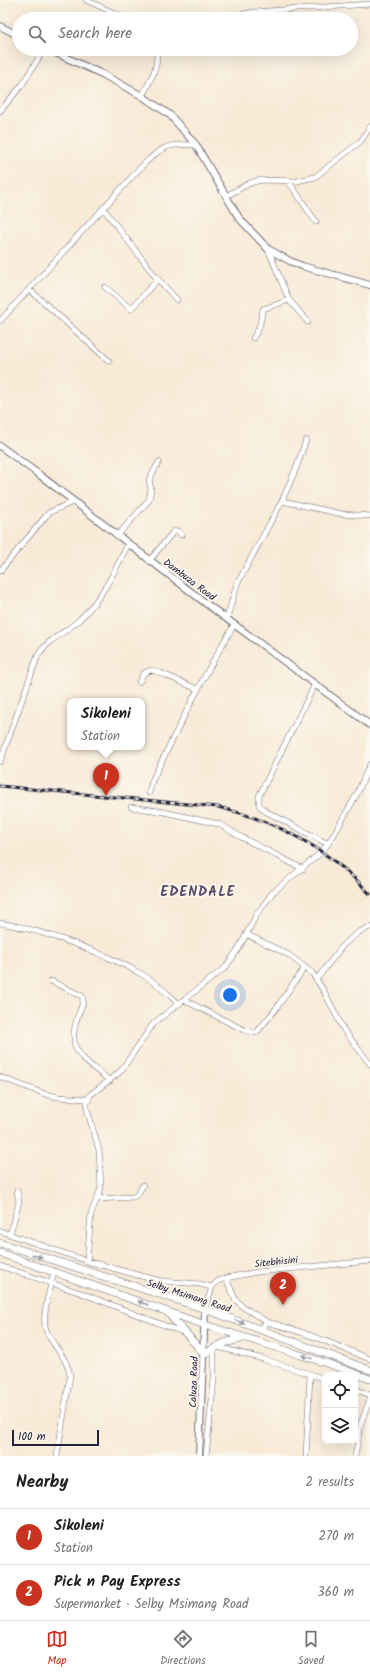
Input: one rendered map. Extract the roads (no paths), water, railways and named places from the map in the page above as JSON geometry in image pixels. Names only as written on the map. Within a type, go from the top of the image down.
[{"type":"main road","name":"Selby Msimang Road","points":[[0,1243],[205,1309],[370,1370]]},
{"type":"main road","points":[[0,1253],[205,1325],[370,1379]]},
{"type":"main road","points":[[167,1312],[204,1354],[228,1342],[246,1338]]},
{"type":"street","points":[[89,1],[112,12]]},
{"type":"street","points":[[253,12],[370,4]]},
{"type":"street","points":[[0,26],[12,32]]},
{"type":"street","points":[[0,111],[22,85],[41,56]]},
{"type":"street","points":[[62,56],[102,74],[142,96],[170,115],[196,145],[239,218],[268,249],[302,266],[369,283]]},
{"type":"street","points":[[142,96],[157,65],[158,56]]},
{"type":"street","points":[[226,196],[250,183],[261,180],[289,182],[309,180],[323,172],[361,141],[370,127]]},
{"type":"street","points":[[0,321],[141,167],[162,148],[177,145],[196,145]]},
{"type":"street","points":[[289,182],[316,222]]},
{"type":"street","points":[[103,208],[158,279],[177,300]]},
{"type":"street","points":[[268,249],[289,300],[308,322]]},
{"type":"street","points":[[105,287],[131,309],[158,279]]},
{"type":"street","points":[[29,289],[109,360]]},
{"type":"street","points":[[253,338],[259,328],[263,309],[289,300]]},
{"type":"street","points":[[227,618],[233,594],[240,577],[282,501],[306,440]]},
{"type":"street","name":"Dambuza Road","points":[[0,446],[41,476],[149,561],[370,725]]},
{"type":"street","points":[[117,536],[149,500],[151,489],[149,480],[159,462]]},
{"type":"street","points":[[282,501],[342,514],[370,516]]},
{"type":"street","points":[[0,571],[50,512],[73,502]]},
{"type":"street","points":[[149,561],[174,531],[178,531],[181,535]]},
{"type":"street","points":[[0,762],[38,655],[47,644],[75,624],[93,606],[114,572],[128,544]]},
{"type":"street","points":[[149,794],[152,782],[197,689],[234,625]]},
{"type":"street","points":[[139,682],[144,673],[151,670],[197,689]]},
{"type":"street","points":[[315,684],[276,761],[259,801],[261,808],[328,844]]},
{"type":"street","points":[[87,1261],[91,1214],[101,1188],[99,1150],[87,1109],[88,1099],[93,1092],[110,1081],[120,1072],[154,1023],[225,968],[232,959],[257,914],[273,892],[317,857],[328,844],[357,794],[370,764]]},
{"type":"street","points":[[131,808],[159,811],[219,824],[303,869]]},
{"type":"street","points":[[0,923],[30,929],[65,941],[127,967],[144,976],[179,1004]]},
{"type":"street","points":[[316,980],[348,941],[358,932],[370,927]]},
{"type":"street","points":[[246,934],[289,955],[305,967],[316,980],[343,1029],[370,1064]]},
{"type":"street","points":[[184,1000],[244,1030],[257,1032],[275,1010],[305,967]]},
{"type":"street","points":[[51,981],[82,996],[82,1003],[75,1026],[74,1046],[79,1055],[110,1081]]},
{"type":"street","points":[[0,1077],[45,1094],[58,1097],[88,1099]]},
{"type":"street","points":[[97,1198],[133,1197],[138,1194],[143,1185]]},
{"type":"street","points":[[10,1234],[19,1204],[17,1191]]},
{"type":"street","points":[[0,1231],[87,1261],[160,1281],[195,1283],[212,1287],[205,1309]]},
{"type":"street","name":"Sitebhisini","points":[[212,1287],[218,1281],[226,1278],[257,1272],[370,1261]]},
{"type":"street","points":[[0,1266],[81,1293],[187,1333]]},
{"type":"street","points":[[54,1272],[47,1304],[45,1323],[47,1331],[69,1366],[70,1376],[57,1456]]},
{"type":"street","points":[[226,1278],[235,1299],[243,1307],[267,1322],[302,1332],[370,1359]]},
{"type":"street","name":"Caluza Road","points":[[199,1456],[205,1309]]},
{"type":"street","points":[[261,1329],[267,1322]]},
{"type":"street","points":[[206,1456],[216,1348],[263,1359],[322,1379]]},
{"type":"street","points":[[306,1456],[310,1375]]},
{"type":"street","points":[[358,1390],[370,1395]]},
{"type":"street","points":[[355,1456],[361,1423],[370,1399]]},
{"type":"railway","points":[[0,786],[218,807],[240,813],[281,829],[319,850],[337,863],[370,894]]},
{"type":"place","name":"Sikoleni","points":[[106,796]]},
{"type":"place","name":"Pick n Pay Express","points":[[283,1305]]},
{"type":"district","name":"EDENDALE","points":[[198,891]]}]
